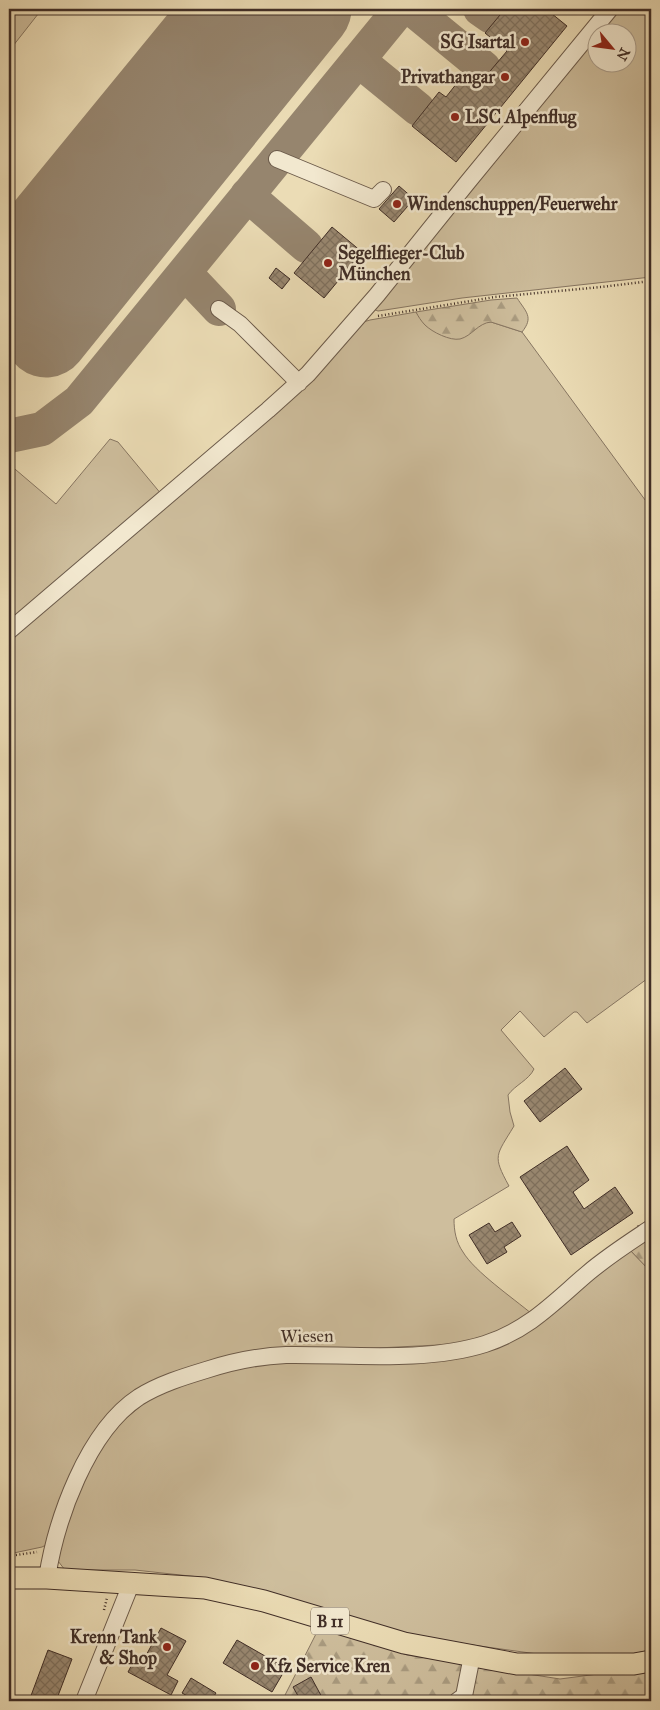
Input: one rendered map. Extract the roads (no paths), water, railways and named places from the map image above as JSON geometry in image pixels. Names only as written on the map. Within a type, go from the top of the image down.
[{"type":"main road","name":"B 11","points":[[9,1578],[47,1578],[204,1588],[264,1601],[404,1643],[517,1664],[634,1664],[651,1662]]},
{"type":"street","points":[[9,631],[299,383],[361,314],[610,9]]},
{"type":"street","points":[[276,159],[374,199],[383,190]]},
{"type":"street","points":[[218,310],[240,324],[299,383]]},
{"type":"street","name":"Wiesen","points":[[47,1578],[51,1550],[71,1496],[101,1434],[111,1421],[139,1398],[173,1380],[228,1363],[283,1355],[369,1356],[442,1353],[485,1344],[520,1330],[546,1311],[590,1271],[651,1228]]},
{"type":"street","points":[[84,1701],[131,1584]]},
{"type":"street","points":[[457,1701],[464,1696],[472,1656]]},
{"type":"place","name":"SG Isartal","points":[[525,42]]},
{"type":"place","name":"Privathangar","points":[[505,77]]},
{"type":"place","name":"LSC Alpenflug","points":[[455,117]]},
{"type":"place","name":"Windenschuppen/Feuerwehr","points":[[397,204]]},
{"type":"place","name":"Segelflieger-Club München","points":[[328,263]]},
{"type":"place","name":"Krenn Tank & Shop","points":[[167,1647]]},
{"type":"place","name":"Kfz Service Kren","points":[[255,1666]]}]
